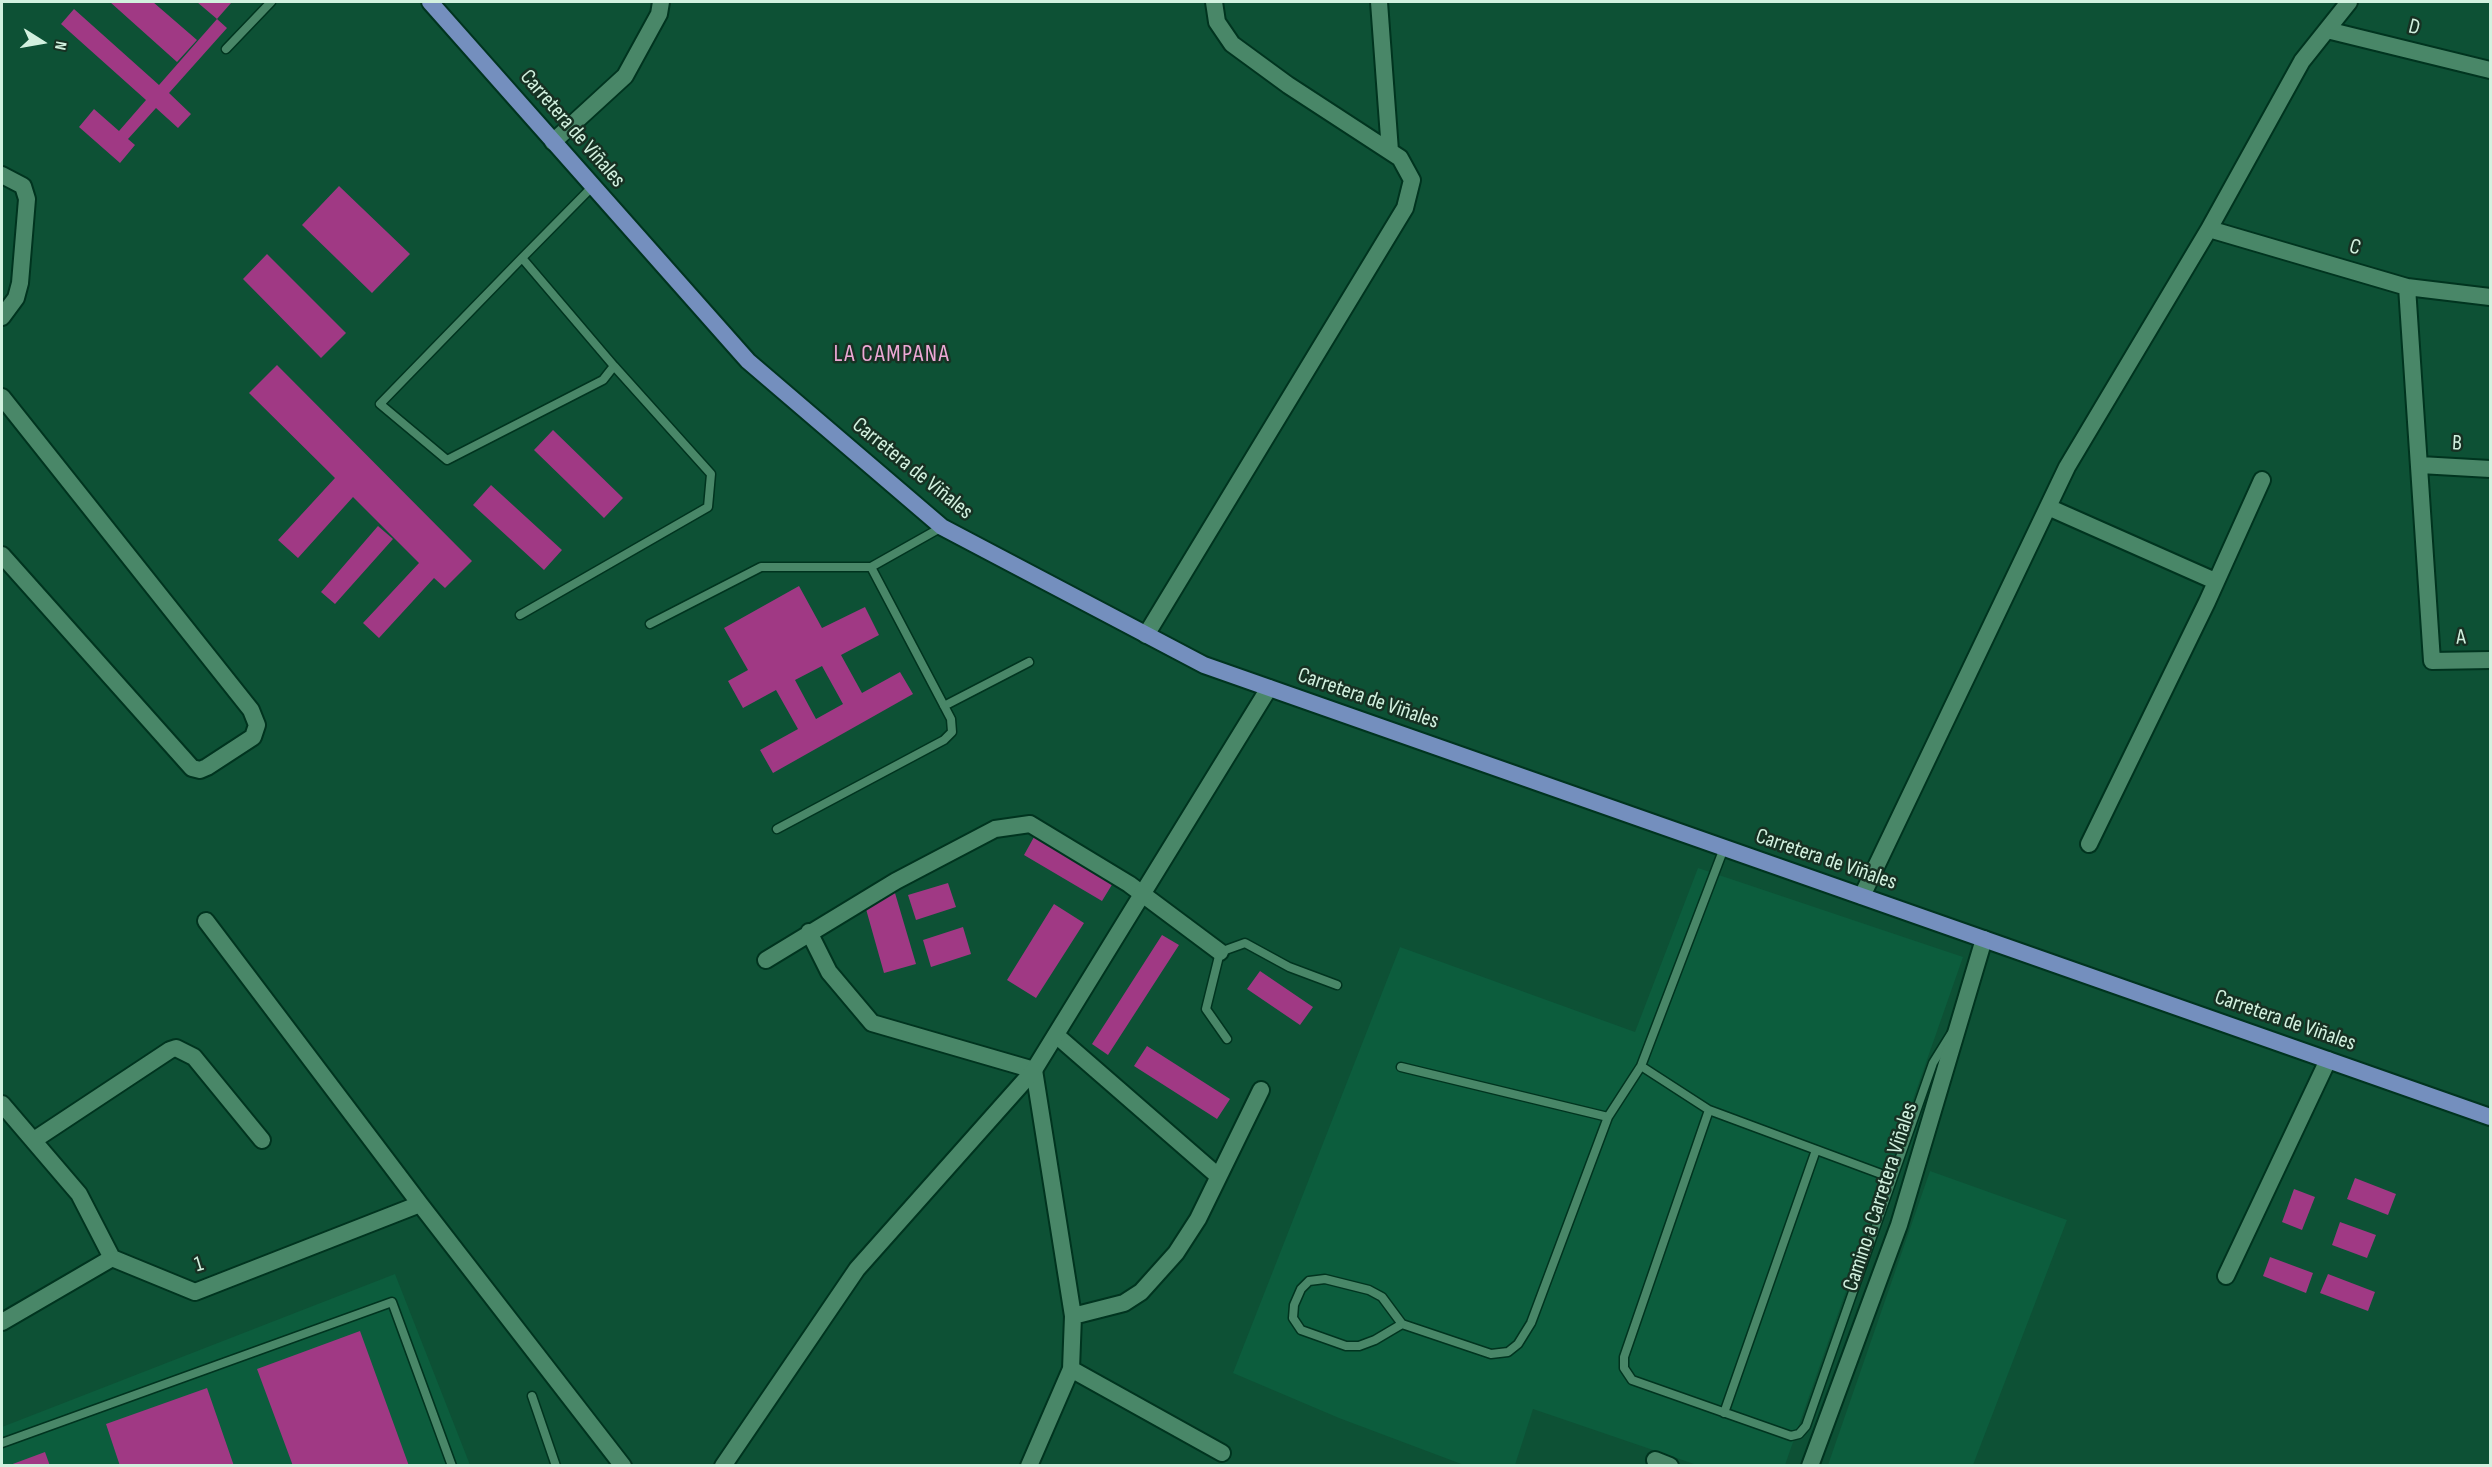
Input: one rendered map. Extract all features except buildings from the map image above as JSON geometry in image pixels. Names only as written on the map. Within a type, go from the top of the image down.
[{"type":"main road","name":"Carretera de Viñales","points":[[430,2],[748,361],[942,527],[1204,665],[2490,1117]]},
{"type":"street","points":[[553,142],[625,76],[659,14],[661,2]]},
{"type":"street","points":[[1146,634],[1405,208],[1412,180],[1400,158],[1232,44],[1217,22],[1214,2]]},
{"type":"street","points":[[1379,2],[1390,151]]},
{"type":"street","points":[[1862,896],[2067,467],[2210,229],[2302,61],[2349,2]]},
{"type":"street","name":"D","points":[[2327,30],[2490,70]]},
{"type":"street","points":[[2,176],[23,186],[27,199],[20,282],[16,298],[2,317]]},
{"type":"street","name":"C","points":[[2210,229],[2407,287],[2490,297]]},
{"type":"street","points":[[2407,287],[2420,465]]},
{"type":"street","points":[[2,397],[251,710],[257,725],[253,737],[207,767],[200,770],[192,768],[2,555]]},
{"type":"street","name":"B","points":[[2420,465],[2490,469]]},
{"type":"street","name":"A","points":[[2420,465],[2432,661],[2490,660]]},
{"type":"street","points":[[2089,844],[2207,602],[2262,480]]},
{"type":"street","points":[[2048,507],[2215,581]]},
{"type":"street","points":[[723,1466],[857,1269],[1034,1070],[1269,688]]},
{"type":"street","points":[[766,960],[809,932],[994,829],[1030,824],[1143,894],[1220,952]]},
{"type":"street","points":[[206,921],[420,1204],[623,1466]]},
{"type":"street","points":[[809,932],[829,972],[872,1023],[1034,1070]]},
{"type":"street","name":"Camino a Carretera Viñales","points":[[1810,1466],[1899,1225],[1984,939]]},
{"type":"street","points":[[1056,1035],[1218,1176]]},
{"type":"street","points":[[34,1140],[176,1048],[194,1057],[262,1140]]},
{"type":"street","points":[[2226,1276],[2328,1060]]},
{"type":"street","points":[[1029,1466],[1071,1369],[1073,1316],[1034,1070]]},
{"type":"street","points":[[1073,1316],[1124,1303],[1141,1292],[1176,1253],[1198,1219],[1261,1090]]},
{"type":"street","points":[[2,1104],[79,1194],[112,1258],[2,1322]]},
{"type":"street","name":"1","points":[[112,1258],[195,1292],[420,1204]]},
{"type":"street","points":[[1071,1369],[1222,1453]]},
{"type":"lane","points":[[226,49],[272,2]]},
{"type":"lane","points":[[592,187],[380,404],[447,460],[603,380],[614,366]]},
{"type":"lane","points":[[520,615],[708,507],[711,474],[614,366],[522,258]]},
{"type":"lane","points":[[650,624],[761,567],[871,567],[942,527]]},
{"type":"lane","points":[[777,829],[948,738],[952,727],[944,706],[871,567]]},
{"type":"lane","points":[[944,706],[1029,662]]},
{"type":"lane","points":[[1402,1324],[1359,1347],[1346,1346],[1301,1330],[1293,1318],[1294,1305],[1301,1289],[1309,1281],[1325,1279],[1369,1290],[1382,1297],[1402,1324],[1491,1354],[1508,1352],[1518,1344],[1531,1323],[1608,1117],[1641,1065],[1724,848]]},
{"type":"lane","points":[[1227,1039],[1206,1010],[1220,952],[1245,943],[1289,968],[1337,985]]},
{"type":"lane","points":[[1709,1110],[1624,1358],[1624,1368],[1632,1380],[1791,1436],[1799,1434],[1806,1426],[1933,1063],[1943,1044],[1958,1025]]},
{"type":"lane","points":[[1641,1065],[1709,1110],[1892,1178]]},
{"type":"lane","points":[[1401,1067],[1608,1117]]},
{"type":"lane","points":[[1724,1413],[1816,1150]]},
{"type":"lane","points":[[2,1443],[392,1302],[452,1466]]},
{"type":"lane","points":[[532,1396],[556,1466]]},
{"type":"shaded area","points":[[1698,868],[1963,957],[1785,1465],[1697,1465],[1533,1409],[1515,1465],[1464,1465],[1339,1418],[1233,1373],[1400,947],[1635,1032]]},
{"type":"shaded area","points":[[1930,1171],[2067,1220],[1973,1465],[1828,1465]]},
{"type":"shaded area","points":[[395,1274],[470,1465],[2,1466],[2,1427]]},
{"type":"district","name":"LA CAMPANA","points":[[892,355]]}]
